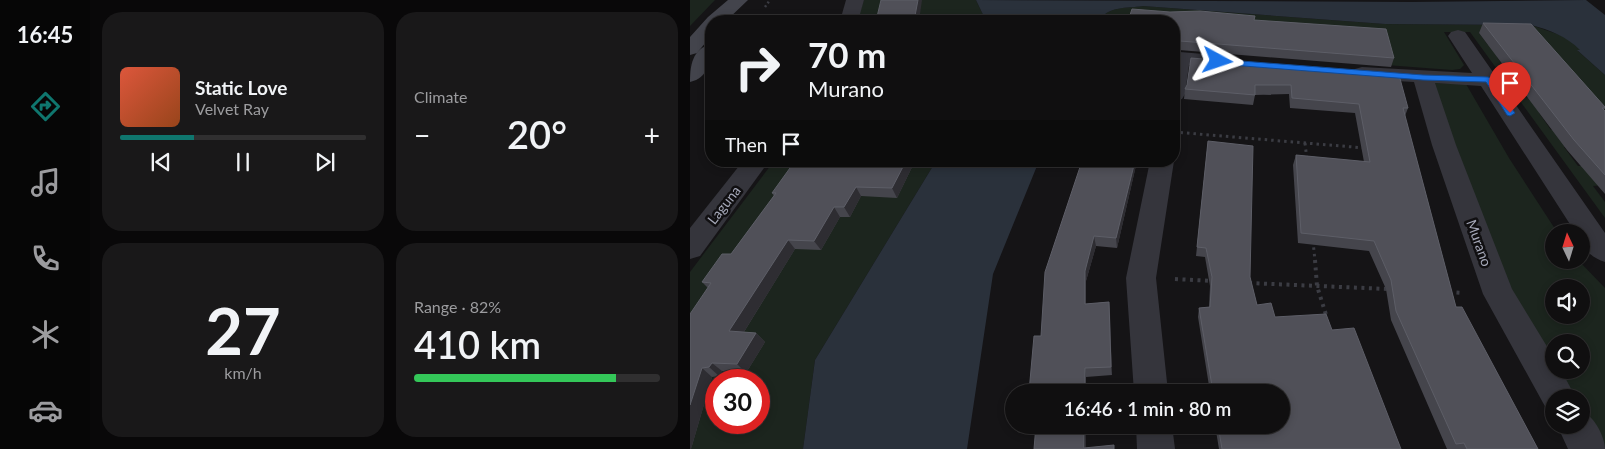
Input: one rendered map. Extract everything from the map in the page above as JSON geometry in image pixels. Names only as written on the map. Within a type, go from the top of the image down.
[{"type":"street","points":[[722,15],[740,0]]},
{"type":"street","points":[[736,15],[740,0]]},
{"type":"street","points":[[851,15],[855,0]]},
{"type":"street","points":[[1458,36],[1605,251]]},
{"type":"street","points":[[690,76],[705,40]]},
{"type":"street","points":[[1180,58],[1248,64]]},
{"type":"street","points":[[1345,71],[1423,78],[1488,80]]},
{"type":"street","name":"Murano","points":[[1423,78],[1444,145],[1498,294],[1553,389]]},
{"type":"street","name":"Laguna","points":[[690,248],[752,167]]},
{"type":"street","points":[[1151,384],[1142,278],[1161,167]]},
{"type":"street","points":[[1155,434],[1156,449]]},
{"type":"street","points":[[1579,434],[1588,449]]},
{"type":"path","points":[[1180,133],[1372,149]]},
{"type":"path","points":[[1305,143],[1307,162]]},
{"type":"path","points":[[1313,238],[1317,286],[1329,322]]},
{"type":"path","points":[[1142,278],[1219,282]]},
{"type":"path","points":[[1239,282],[1393,290]]},
{"type":"path","points":[[1441,292],[1498,294]]},
{"type":"shaded area","points":[[690,0],[715,0],[690,26]]},
{"type":"shaded area","points":[[864,0],[976,0],[983,15],[859,15]]},
{"type":"shaded area","points":[[976,0],[1411,2],[1586,0],[1605,15],[1605,75],[1569,41],[1551,31],[1531,25],[1385,24],[1143,6],[1113,10],[1104,15],[983,15]]},
{"type":"shaded area","points":[[1143,6],[1385,24],[1531,25],[1560,35],[1570,40],[1581,50],[1578,51],[1605,75],[1605,126],[1595,113],[1585,113],[1572,98],[1580,97],[1569,83],[1560,83],[1527,45],[1535,44],[1526,33],[1479,33],[1488,45],[1501,45],[1510,57],[1497,57],[1506,70],[1521,70],[1531,83],[1517,83],[1527,98],[1543,98],[1554,113],[1539,113],[1551,130],[1567,130],[1580,147],[1564,147],[1578,166],[1596,166],[1605,178],[1605,185],[1593,186],[1605,202],[1605,218],[1470,32],[1444,32],[1464,65],[1460,69],[1452,70],[1180,49],[1180,44],[1186,45],[1188,37],[1231,40],[1230,48],[1274,51],[1274,43],[1318,47],[1319,55],[1364,58],[1363,50],[1386,51],[1383,38],[1253,29],[1253,25],[1252,29],[1226,27],[1226,23],[1211,22],[1210,26],[1180,23],[1180,15],[1104,15],[1113,10]]},
{"type":"shaded area","points":[[1432,83],[1466,84],[1509,158],[1552,224],[1545,224],[1545,269],[1587,269],[1605,288],[1605,447],[1590,423],[1590,389],[1570,389],[1564,379],[1590,379],[1590,334],[1545,334],[1545,348],[1512,294]]},
{"type":"shaded area","points":[[769,167],[932,167],[815,360],[803,449],[690,449],[690,272]]},
{"type":"shaded area","points":[[932,167],[1037,167],[993,274],[967,449],[803,449],[815,360]]},
{"type":"building","points":[[881,0],[918,0],[915,15],[877,15]]},
{"type":"building","points":[[1132,9],[1170,12],[1200,11],[1255,16],[1254,20],[1386,29],[1394,58],[1180,41],[1180,15],[1130,15]]},
{"type":"building","points":[[1483,23],[1531,24],[1605,107],[1602,108],[1605,111],[1605,175],[1574,140]]},
{"type":"building","points":[[1191,58],[1399,75],[1408,108],[1403,108],[1456,307],[1462,307],[1538,449],[1467,449],[1464,443],[1456,444],[1396,311],[1391,280],[1374,241],[1301,233],[1296,155],[1370,162],[1359,104],[1292,98],[1291,85],[1255,85],[1255,95],[1185,89]]},
{"type":"building","points":[[1208,141],[1253,146],[1250,277],[1257,305],[1271,303],[1275,317],[1326,314],[1332,330],[1354,328],[1401,449],[1222,449],[1220,434],[1290,434],[1290,384],[1212,384],[1199,308],[1210,307],[1212,277],[1206,248],[1197,247]]},
{"type":"building","points":[[791,167],[903,167],[892,188],[856,187],[844,207],[834,207],[814,241],[788,240],[729,331],[756,333],[737,364],[712,363],[709,367],[702,368],[690,405],[690,314],[711,283],[702,282],[722,254],[731,254],[776,193],[772,193]]},
{"type":"building","points":[[1080,167],[1134,167],[1116,238],[1094,236],[1085,271],[1085,304],[1109,302],[1111,367],[1085,368],[1085,384],[1030,384],[1034,336],[1041,336],[1045,272]]},
{"type":"building","points":[[1035,434],[1084,434],[1084,448],[1114,445],[1114,449],[1034,449]]},
{"type":"route","points":[[1218,61],[1423,78],[1488,80],[1510,113]]}]
